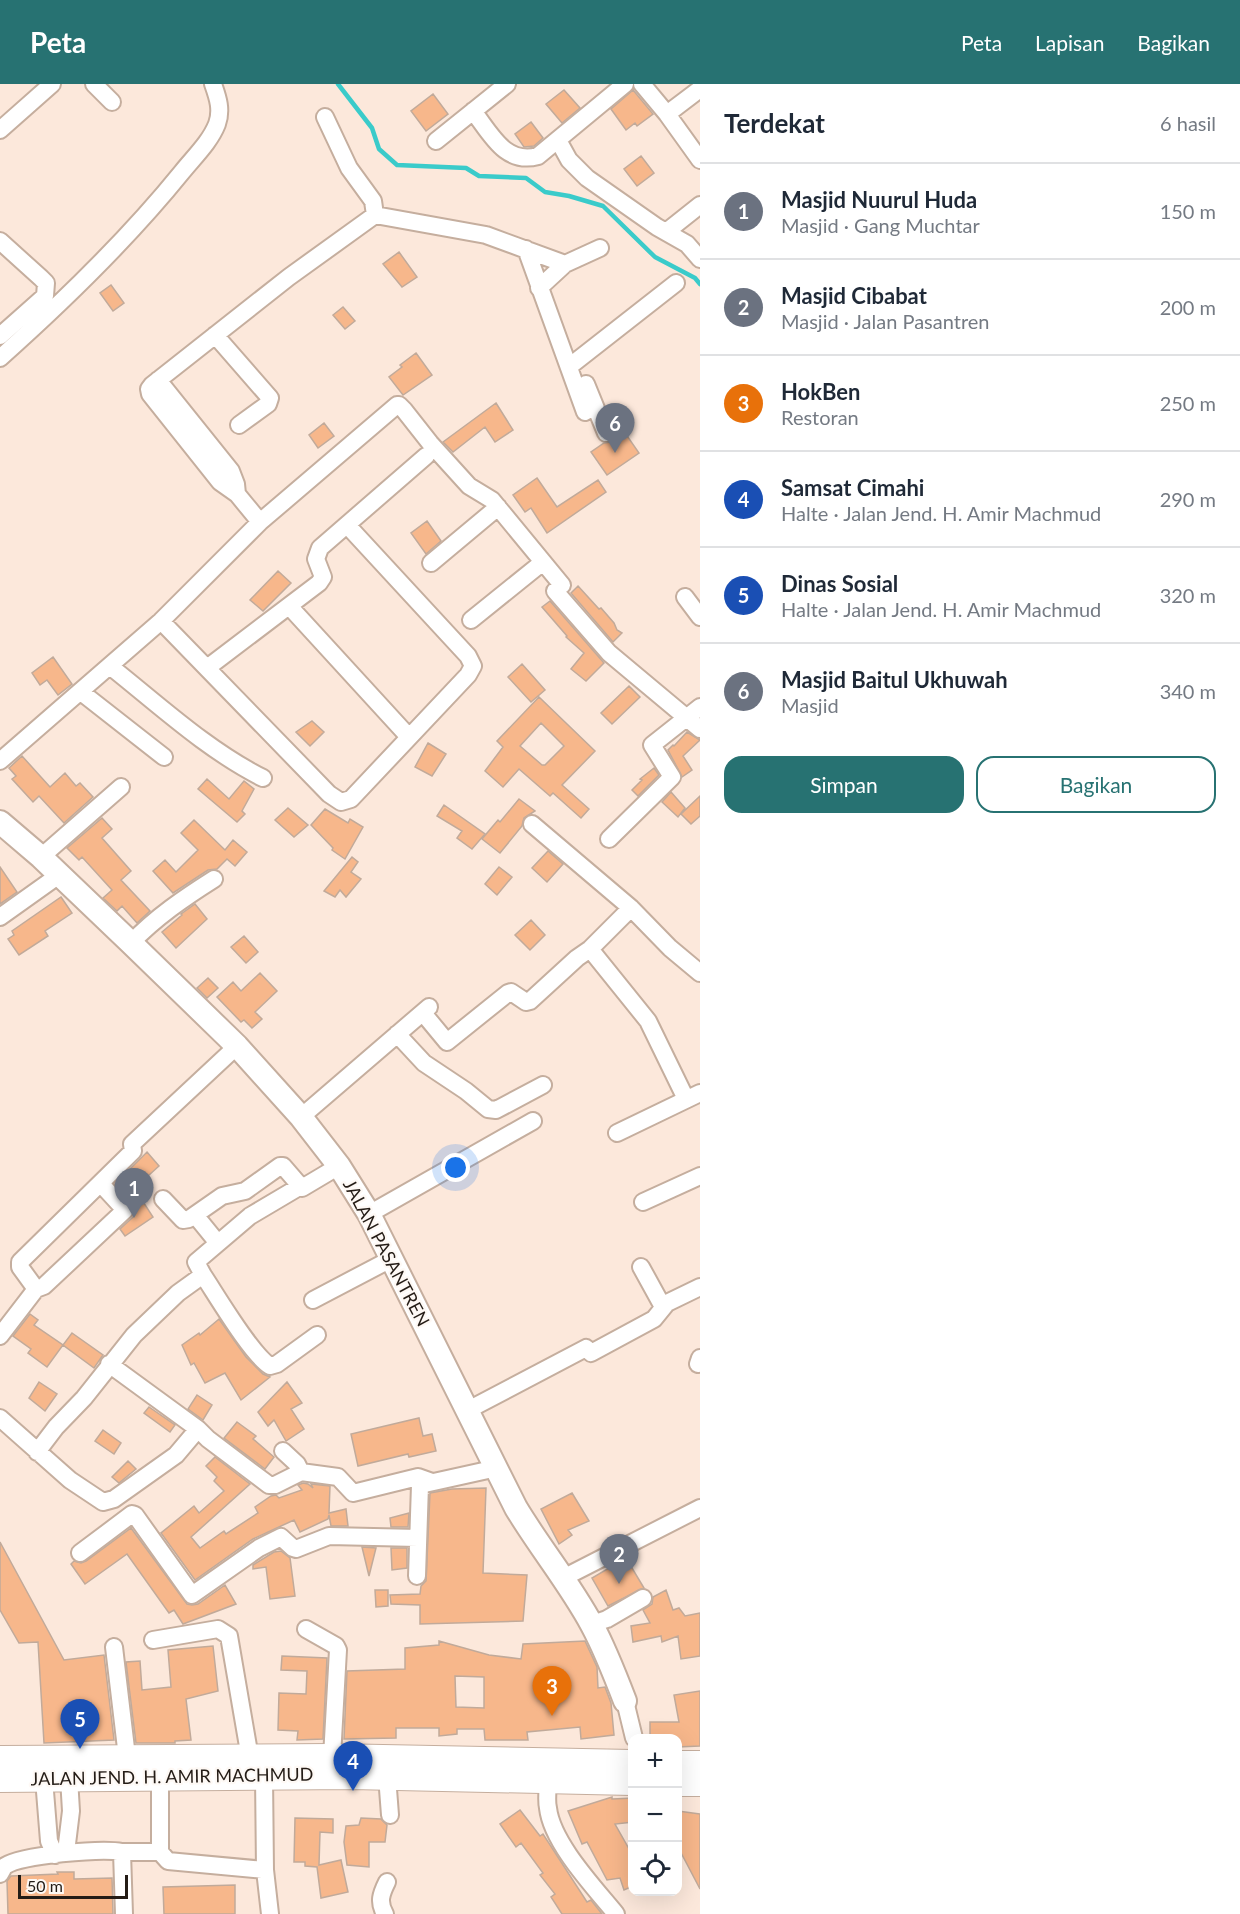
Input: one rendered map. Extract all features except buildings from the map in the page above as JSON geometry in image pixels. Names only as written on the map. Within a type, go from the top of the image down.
[{"type":"highway","name":"JALAN JEND. H. AMIR MACHMUD","points":[[0,1779],[40,1768],[127,1757],[387,1776],[628,1782]]},
{"type":"highway","name":"JALAN JEND. H. AMIR MACHMUD","points":[[0,1759],[40,1768],[160,1776],[332,1757],[628,1764]]},
{"type":"highway","points":[[682,1764],[700,1764]]},
{"type":"highway","points":[[682,1783],[700,1783]]},
{"type":"main road","name":"JALAN PASANTREN","points":[[0,822],[41,857],[237,1046],[301,1117],[339,1166],[369,1214],[516,1508],[536,1542],[563,1578],[592,1624],[625,1701]]},
{"type":"street","points":[[0,130],[52,84]]},
{"type":"street","points":[[94,84],[112,102]]},
{"type":"street","points":[[0,358],[77,289],[161,198],[209,138],[217,125],[220,113],[213,84]]},
{"type":"street","points":[[436,141],[507,84]]},
{"type":"street","points":[[473,111],[512,156],[521,159],[538,156],[625,84]]},
{"type":"street","points":[[642,84],[700,160]]},
{"type":"street","points":[[667,114],[700,89]]},
{"type":"street","points":[[325,117],[349,168],[373,201],[375,215]]},
{"type":"street","points":[[558,140],[569,160],[587,178],[687,244],[700,259]]},
{"type":"street","points":[[666,232],[700,205]]},
{"type":"street","points":[[260,522],[237,494],[220,482],[150,394],[150,387],[158,380],[289,277],[375,215],[486,235],[565,264]]},
{"type":"street","points":[[0,241],[46,283],[45,296],[0,336]]},
{"type":"street","points":[[539,288],[565,264],[600,248]]},
{"type":"street","points":[[526,249],[585,412]]},
{"type":"street","points":[[571,371],[676,283]]},
{"type":"street","points":[[215,335],[270,398],[268,404],[239,425]]},
{"type":"street","points":[[571,371],[585,381],[606,433]]},
{"type":"street","points":[[0,761],[111,667],[161,621],[260,522],[399,405],[469,486],[485,495],[498,507],[543,562],[559,588],[609,653],[700,729]]},
{"type":"street","points":[[207,668],[319,583],[324,577],[315,559],[320,548],[426,456]]},
{"type":"street","points":[[431,563],[498,507]]},
{"type":"street","points":[[161,621],[329,794],[341,802],[351,799],[468,675],[473,666],[471,661],[347,525]]},
{"type":"street","points":[[471,620],[543,562]]},
{"type":"street","points":[[685,597],[700,616]]},
{"type":"street","points":[[290,606],[409,737]]},
{"type":"street","points":[[111,667],[213,748],[263,778]]},
{"type":"street","points":[[81,692],[164,757]]},
{"type":"street","points":[[609,839],[672,777],[652,745],[700,707]]},
{"type":"street","points":[[41,857],[121,788]]},
{"type":"street","points":[[532,824],[631,908],[670,948],[700,973]]},
{"type":"street","points":[[0,917],[59,875]]},
{"type":"street","points":[[131,943],[162,914],[214,879]]},
{"type":"street","points":[[301,1117],[426,1010],[447,1042],[508,993],[517,994],[526,1002],[530,1001],[590,949],[631,908]]},
{"type":"street","points":[[590,949],[648,1021],[693,1096],[616,1133]]},
{"type":"street","points":[[397,1034],[424,1063],[488,1109],[496,1110],[543,1085]]},
{"type":"street","points":[[36,1289],[20,1267],[20,1262],[133,1151],[132,1144],[237,1046]]},
{"type":"street","points":[[369,1214],[533,1121]]},
{"type":"street","points":[[163,1199],[183,1220],[189,1219],[222,1196],[245,1191],[280,1166],[283,1166],[299,1187]]},
{"type":"street","points":[[316,1335],[278,1364],[270,1366],[262,1361],[245,1338],[196,1262],[249,1216],[339,1166]]},
{"type":"street","points":[[643,1202],[700,1176]]},
{"type":"street","points":[[0,1336],[36,1289],[44,1286],[125,1210],[100,1184]]},
{"type":"street","points":[[195,1215],[217,1242]]},
{"type":"street","points":[[313,1300],[392,1259]]},
{"type":"street","points":[[641,1267],[663,1307]]},
{"type":"street","points":[[37,1452],[134,1335],[178,1293],[203,1275]]},
{"type":"street","points":[[468,1410],[586,1348],[591,1353],[612,1342],[654,1319],[667,1303],[700,1287]]},
{"type":"street","points":[[109,1364],[198,1429],[265,1484],[275,1485],[301,1472],[338,1477],[353,1493],[418,1476],[432,1482]]},
{"type":"street","points":[[0,1419],[70,1480],[103,1502],[114,1500],[176,1455],[198,1429]]},
{"type":"street","points":[[283,1451],[297,1464],[301,1472]]},
{"type":"street","points":[[417,1576],[419,1488],[423,1484],[497,1468]]},
{"type":"street","points":[[563,1578],[700,1508]]},
{"type":"street","points":[[80,1553],[132,1514],[135,1515],[192,1595],[259,1548],[281,1537],[296,1549],[329,1536],[418,1538]]},
{"type":"street","points":[[592,1624],[607,1619],[643,1598]]},
{"type":"street","points":[[153,1640],[218,1629],[229,1636],[257,1767],[270,1914]]},
{"type":"street","points":[[306,1629],[336,1646],[339,1655],[332,1757]]},
{"type":"street","points":[[114,1647],[127,1757]]},
{"type":"street","name":"JALAN PASANTREN","points":[[625,1701],[633,1734]]},
{"type":"street","points":[[40,1768],[71,1811],[61,1854]]},
{"type":"street","points":[[40,1768],[49,1841],[61,1854]]},
{"type":"street","points":[[160,1776],[160,1852],[168,1861],[265,1870]]},
{"type":"street","points":[[387,1776],[390,1815]]},
{"type":"street","points":[[548,1780],[548,1809],[556,1836],[615,1914]]},
{"type":"street","points":[[0,1874],[4,1867],[15,1862],[61,1854],[113,1850],[160,1852]]},
{"type":"street","points":[[122,1852],[124,1914]]},
{"type":"street","points":[[385,1914],[381,1908],[380,1899],[387,1882]]},
{"type":"waterway","points":[[338,84],[372,128],[379,149],[397,165],[466,168],[479,176],[526,178],[545,192],[603,206],[655,257],[695,278],[700,284]]},
{"type":"place","name":"Masjid Baitul Ukhuwah","points":[[615,453]]},
{"type":"place","name":"Masjid Nuurul Huda","points":[[134,1218]]},
{"type":"place","name":"Masjid Cibabat","points":[[619,1584]]},
{"type":"place","name":"HokBen","points":[[552,1716]]},
{"type":"place","name":"Dinas Sosial","points":[[80,1749]]},
{"type":"place","name":"Samsat Cimahi","points":[[353,1791]]}]
